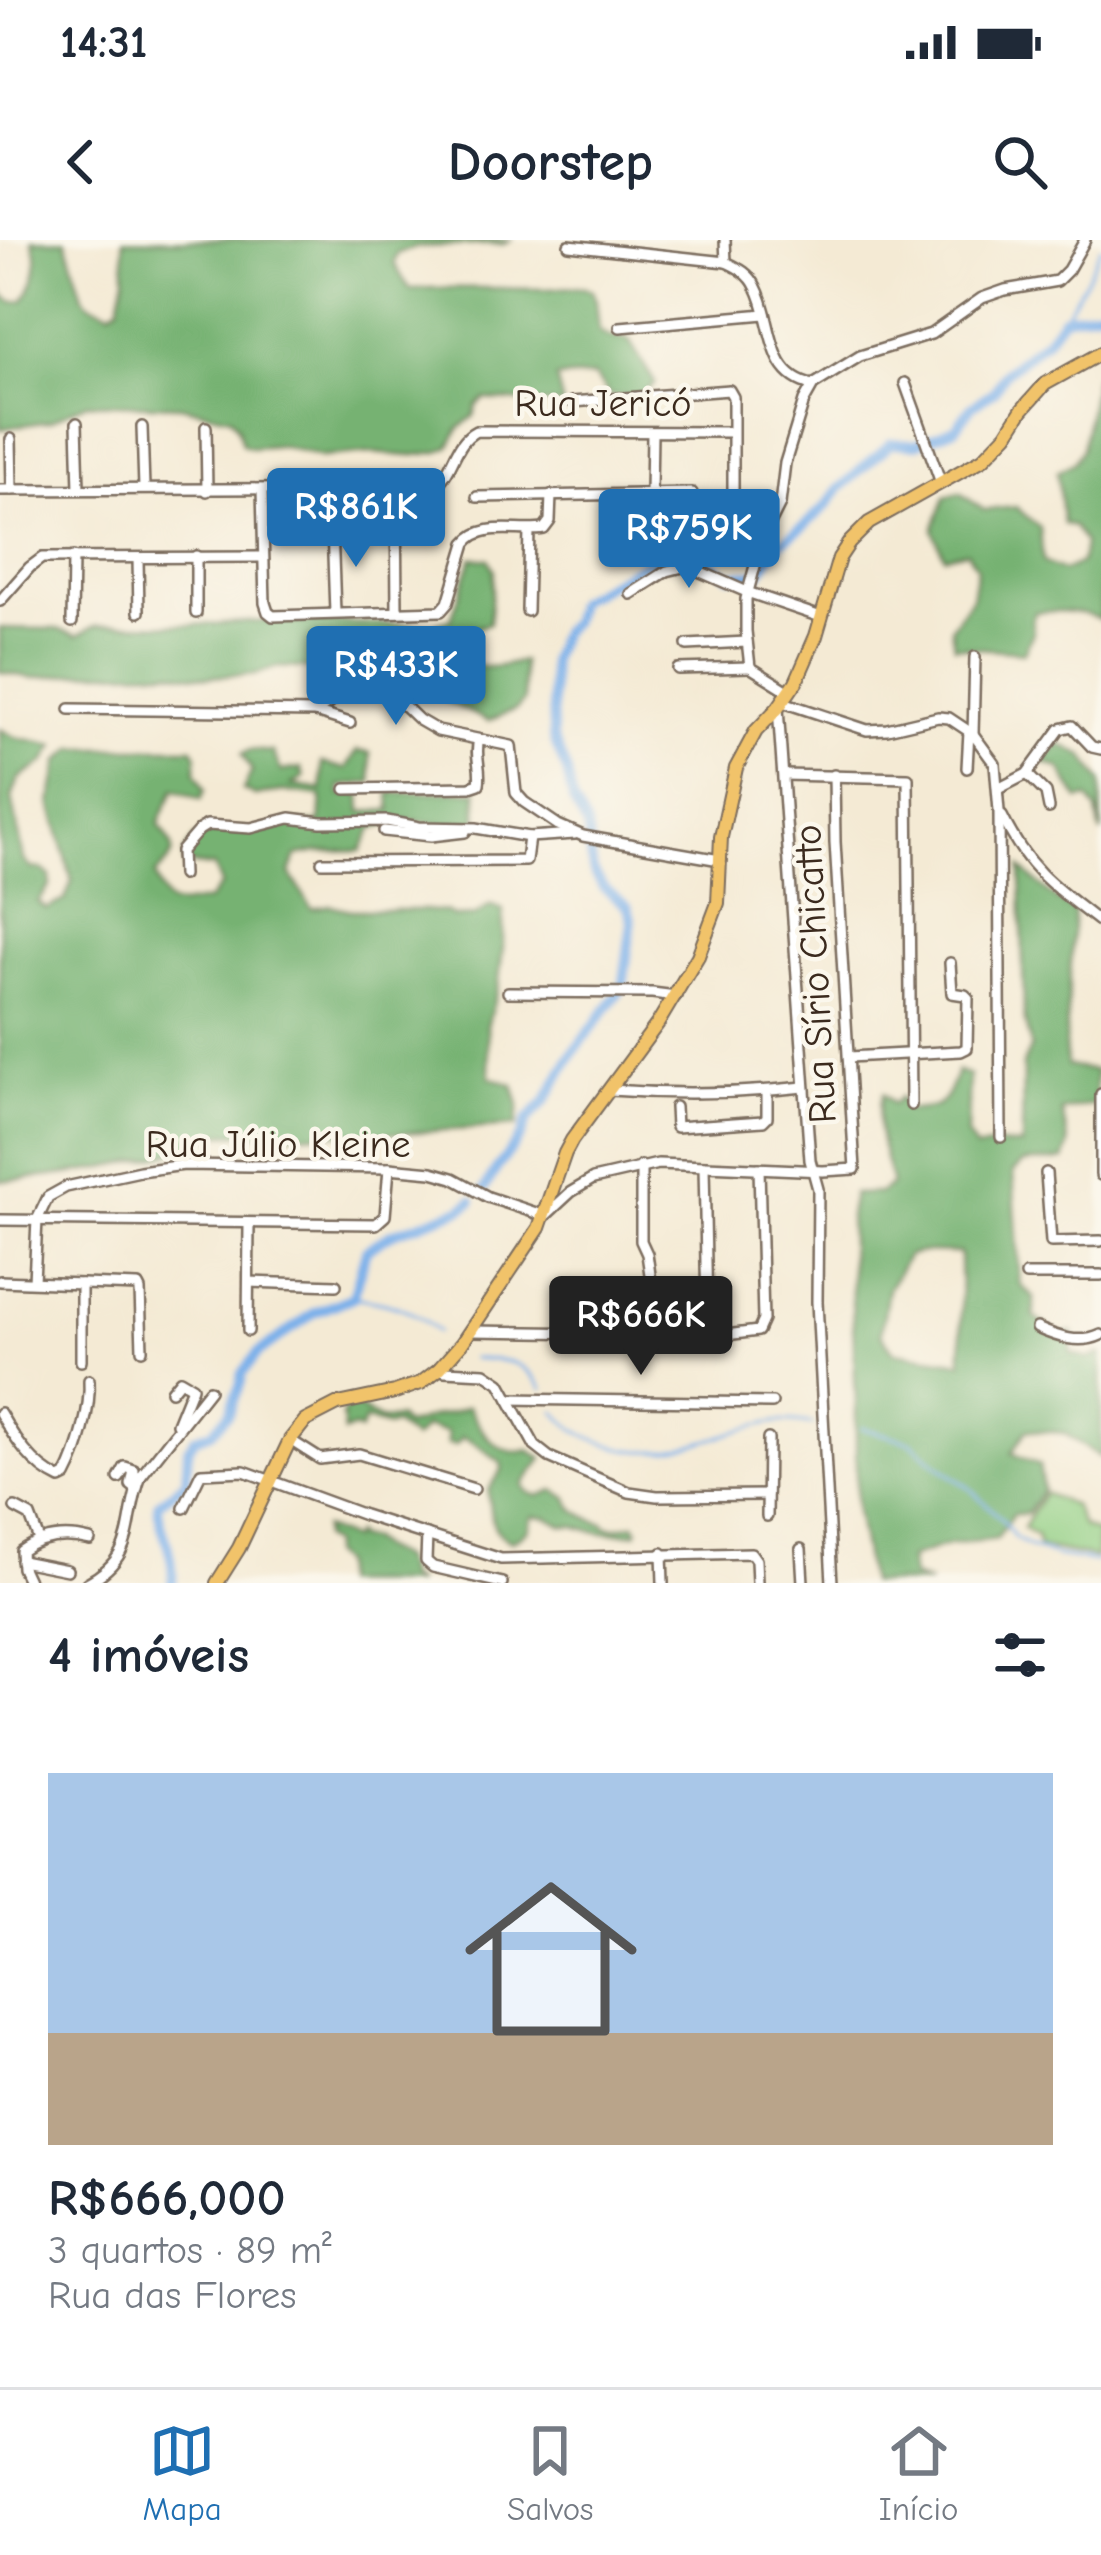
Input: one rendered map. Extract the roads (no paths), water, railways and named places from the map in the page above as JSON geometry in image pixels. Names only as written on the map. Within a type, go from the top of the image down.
[{"type":"main road","points":[[217,1583],[290,1440],[305,1421],[352,1400],[421,1383],[439,1369],[471,1331],[545,1216],[565,1153],[676,996],[698,956],[715,916],[724,817],[740,756],[755,731],[784,701],[807,659],[839,557],[849,543],[869,523],[971,467],[998,445],[1045,384],[1101,353]]},
{"type":"street","points":[[725,240],[726,262]]},
{"type":"street","points":[[1001,1137],[995,764],[971,732],[950,718],[867,730],[784,701],[750,667],[745,614],[762,540],[780,504],[785,464],[813,385],[860,356],[931,334],[982,298],[1057,281],[1085,240]]},
{"type":"street","points":[[569,245],[683,253],[726,262],[748,274],[758,289],[773,348],[788,372],[813,385]]},
{"type":"street","points":[[620,327],[765,314]]},
{"type":"street","points":[[905,383],[941,483]]},
{"type":"street","points":[[572,402],[729,390],[733,398],[733,502],[735,511],[762,540]]},
{"type":"street","points":[[77,423],[79,489]]},
{"type":"street","points":[[142,427],[144,488]]},
{"type":"street","points":[[206,428],[208,490]]},
{"type":"street","name":"Rua Jericó","points":[[6,490],[439,485],[462,440],[476,431],[732,432]]},
{"type":"street","points":[[651,492],[652,433]]},
{"type":"street","points":[[6,490],[11,439]]},
{"type":"street","points":[[395,488],[397,612]]},
{"type":"street","points":[[262,490],[265,603],[273,616],[445,609],[466,543],[476,532],[544,530],[549,526],[551,494]]},
{"type":"street","points":[[478,497],[692,493]]},
{"type":"street","points":[[332,527],[334,613]]},
{"type":"street","points":[[527,610],[530,531]]},
{"type":"street","points":[[196,556],[196,613]]},
{"type":"street","points":[[72,622],[73,557]]},
{"type":"street","points":[[0,601],[42,558],[262,557]]},
{"type":"street","points":[[138,559],[139,612]]},
{"type":"street","points":[[631,594],[667,571],[687,566],[821,617]]},
{"type":"street","points":[[687,645],[747,642]]},
{"type":"street","points":[[967,768],[975,657]]},
{"type":"street","points":[[678,669],[750,667]]},
{"type":"street","points":[[315,712],[358,686],[375,686],[390,692],[438,731],[511,746],[520,797],[558,825],[585,836]]},
{"type":"street","points":[[784,701],[784,775],[804,1087],[810,1160],[818,1189],[817,1302],[832,1583]]},
{"type":"street","points":[[70,709],[315,712],[350,723]]},
{"type":"street","points":[[998,789],[1027,774],[1060,729],[1072,726],[1094,749],[1101,749]]},
{"type":"street","points":[[346,789],[470,788],[481,778],[479,740]]},
{"type":"street","points":[[1027,774],[1046,794],[1049,808]]},
{"type":"street","points":[[784,775],[908,778],[911,1105]]},
{"type":"street","name":"Rua Sírio Chicatto","points":[[813,1171],[855,1169],[834,775]]},
{"type":"street","points":[[999,811],[1045,880],[1101,923]]},
{"type":"street","points":[[182,874],[182,850],[207,825],[251,828],[290,818],[387,821],[529,837],[585,836],[720,860]]},
{"type":"street","points":[[384,831],[431,836],[463,833],[468,828]]},
{"type":"street","points":[[322,862],[526,860],[529,837]]},
{"type":"street","points":[[849,1057],[912,1056],[967,1048],[968,998],[952,994],[950,963]]},
{"type":"street","points":[[508,992],[676,996]]},
{"type":"street","points":[[610,1090],[681,1095],[804,1087]]},
{"type":"street","points":[[675,1107],[676,1127],[764,1121],[767,1091]]},
{"type":"street","points":[[1101,1094],[1101,1175]]},
{"type":"street","points":[[545,1216],[593,1179],[658,1163],[813,1171]]},
{"type":"street","name":"Rua Júlio Kleine","points":[[37,1220],[44,1202],[56,1191],[184,1165],[389,1168],[442,1175],[545,1216]]},
{"type":"street","points":[[641,1166],[640,1240],[652,1288]]},
{"type":"street","points":[[704,1166],[707,1311]]},
{"type":"street","points":[[0,1220],[376,1224],[386,1216],[389,1168]]},
{"type":"street","points":[[471,1331],[726,1335],[758,1331],[763,1320],[759,1168]]},
{"type":"street","points":[[1046,1173],[1051,1242],[1101,1241]]},
{"type":"street","points":[[34,1281],[37,1220]]},
{"type":"street","points":[[248,1331],[250,1224]]},
{"type":"street","points":[[1026,1276],[1101,1275]]},
{"type":"street","points":[[0,1281],[138,1286],[142,1350]]},
{"type":"street","points":[[249,1282],[336,1285]]},
{"type":"street","points":[[81,1284],[81,1361]]},
{"type":"street","points":[[1037,1328],[1079,1340],[1101,1335]]},
{"type":"street","points":[[439,1369],[493,1376],[535,1446],[549,1457],[629,1492],[767,1495]]},
{"type":"street","points":[[0,1413],[22,1447],[60,1479],[66,1476],[75,1454],[89,1403],[89,1380]]},
{"type":"street","points":[[171,1391],[180,1380],[192,1387],[176,1429]]},
{"type":"street","points":[[87,1583],[116,1562],[131,1528],[141,1476],[209,1390]]},
{"type":"street","points":[[509,1399],[772,1403]]},
{"type":"street","points":[[767,1516],[768,1439]]},
{"type":"street","points":[[290,1440],[320,1459],[359,1454],[473,1489]]},
{"type":"street","points":[[119,1478],[125,1467],[134,1470],[131,1485],[136,1489]]},
{"type":"street","points":[[184,1508],[201,1474],[244,1471],[501,1559],[752,1553],[757,1583]]},
{"type":"street","points":[[15,1508],[31,1516],[39,1540]]},
{"type":"street","points":[[427,1535],[426,1561],[433,1567],[502,1583]]},
{"type":"street","points":[[29,1583],[22,1550],[39,1540],[66,1536],[90,1540]]},
{"type":"street","points":[[801,1549],[803,1583]]},
{"type":"street","points":[[662,1553],[663,1583]]},
{"type":"street","points":[[21,1561],[67,1570]]},
{"type":"waterway","points":[[1063,317],[1101,247]]},
{"type":"waterway","points":[[485,1188],[521,1137],[527,1120],[545,1102],[573,1053],[623,987],[632,921],[628,907],[603,887],[593,870],[587,826],[573,802],[553,738],[551,660],[577,601],[640,566],[675,553],[704,560],[729,575],[758,574],[780,543],[891,443],[916,444],[956,428],[971,407],[994,391],[1005,373],[1046,340],[1063,317],[1101,310]]},
{"type":"waterway","points":[[172,1583],[172,1561],[158,1504],[186,1481],[188,1448],[229,1413],[242,1374],[257,1354],[314,1313],[353,1297],[366,1250],[391,1234],[472,1201]]},
{"type":"waterway","points":[[353,1297],[399,1307],[438,1332]]},
{"type":"waterway","points":[[472,1358],[521,1366],[543,1389]]},
{"type":"waterway","points":[[555,1411],[594,1439],[633,1450],[674,1449],[775,1422],[813,1424]]},
{"type":"waterway","points":[[862,1428],[911,1442],[972,1490],[1015,1538],[1030,1547],[1096,1562]]}]
